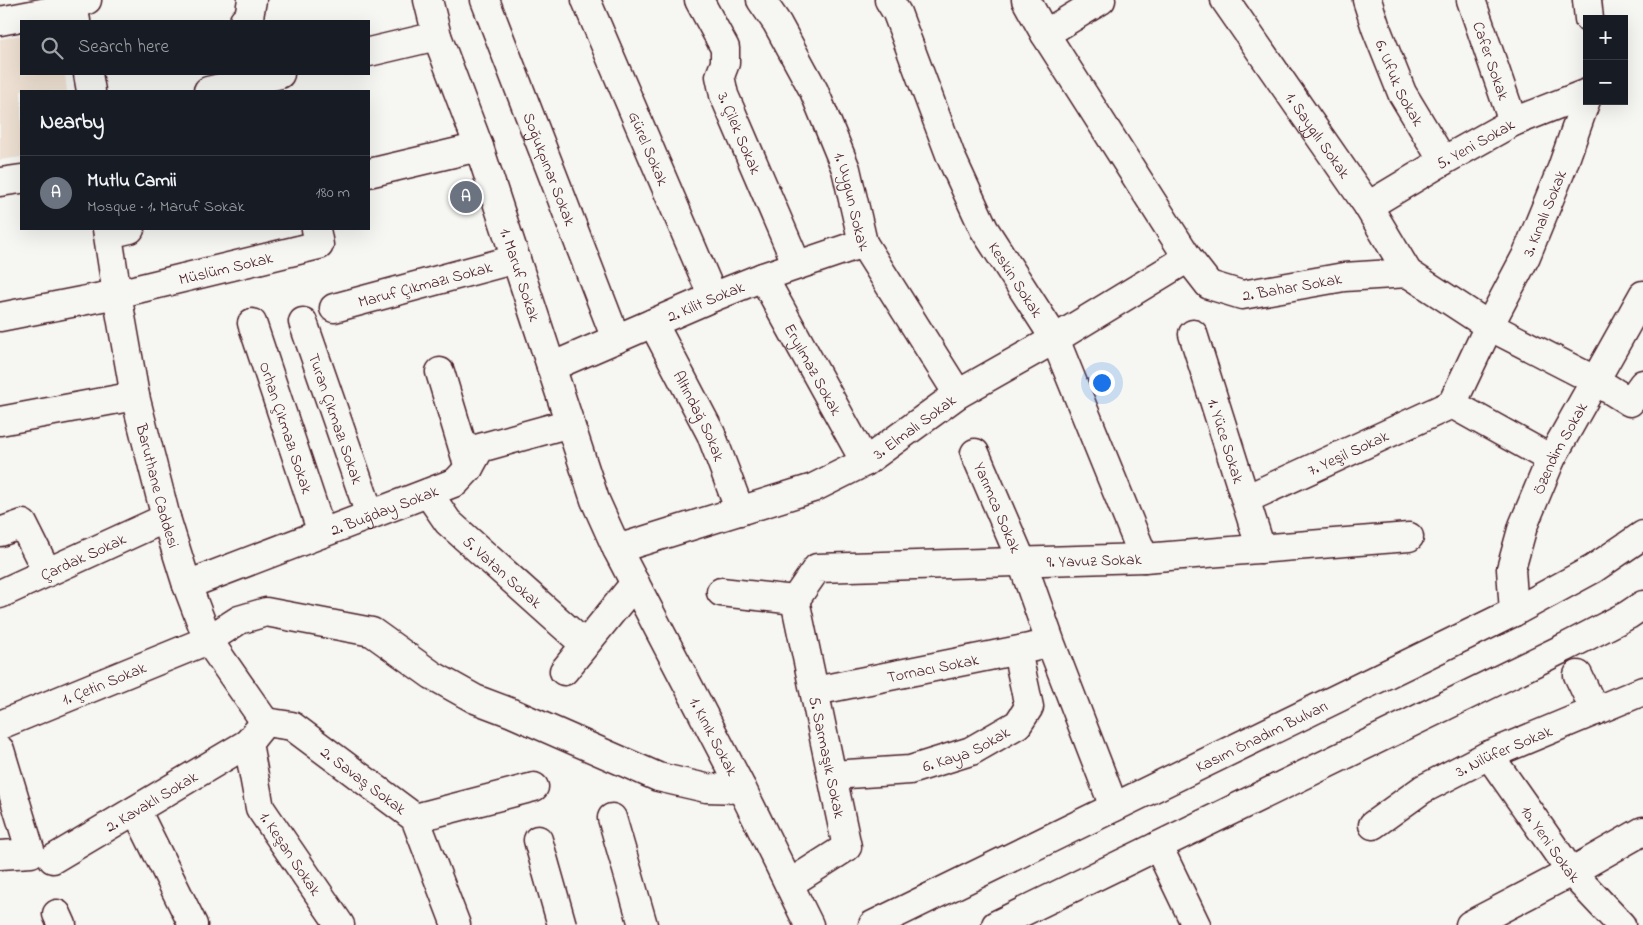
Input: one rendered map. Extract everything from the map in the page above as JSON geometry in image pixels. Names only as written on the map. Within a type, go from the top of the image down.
[{"type":"street","points":[[245,20],[249,17],[252,0]]},
{"type":"street","name":"1. Maruf Sokak","points":[[428,0],[437,36],[479,147],[595,500],[618,549]]},
{"type":"street","name":"Soğukpınar Sokak","points":[[485,0],[616,339]]},
{"type":"street","name":"Gürel Sokak","points":[[586,0],[714,297]]},
{"type":"street","name":"3. Çilek Sokak","points":[[699,0],[725,48],[726,63],[720,76],[724,95],[797,265]]},
{"type":"street","name":"1. Uygun Sokak","points":[[761,0],[777,24],[814,91],[846,169],[863,243],[958,394]]},
{"type":"street","name":"Keskin Sokak","points":[[889,0],[897,12],[951,157],[984,229],[1055,339],[1144,558]]},
{"type":"street","name":"2. Bahar Sokak","points":[[1026,0],[1045,34],[1188,258],[1209,285],[1242,295],[1344,277],[1408,273]]},
{"type":"street","points":[[1045,34],[1101,0]]},
{"type":"street","name":"1. Saygılı Sokak","points":[[1225,0],[1368,206],[1408,273]]},
{"type":"street","name":"6. Ufuk Sokak","points":[[1367,0],[1402,93],[1443,161]]},
{"type":"street","name":"Cafer Sokak","points":[[1471,0],[1512,122]]},
{"type":"street","points":[[1587,0],[1589,15]]},
{"type":"street","points":[[0,21],[77,7]]},
{"type":"street","points":[[370,52],[437,36]]},
{"type":"street","points":[[212,90],[277,75]]},
{"type":"street","points":[[281,75],[285,90]]},
{"type":"street","name":"5. Yeni Sokak","points":[[1368,206],[1512,122],[1583,96]]},
{"type":"street","name":"3. Kınalı Sokak","points":[[1489,326],[1526,256],[1562,168],[1584,105]]},
{"type":"street","points":[[370,173],[479,147]]},
{"type":"street","points":[[0,182],[20,179]]},
{"type":"street","name":"Baruthane Caddesi","points":[[115,230],[117,294],[135,396],[166,518],[187,585],[208,640],[265,722]]},
{"type":"street","name":"Müslüm Sokak","points":[[117,294],[319,245],[316,230]]},
{"type":"street","name":"2. Kilit Sokak","points":[[551,367],[763,277],[863,243]]},
{"type":"street","name":"3. Elmalı Sokak","points":[[618,549],[813,488],[865,462],[958,394],[1055,339],[1188,258]]},
{"type":"street","name":"Maruf Çıkmazı Sokak","points":[[334,308],[516,259]]},
{"type":"street","points":[[1408,273],[1489,326],[1596,381],[1630,402],[1643,384]]},
{"type":"street","name":"Eryılmaz Sokak","points":[[763,277],[865,462]]},
{"type":"street","points":[[0,317],[117,294]]},
{"type":"street","name":"Özendim Sokak","points":[[1514,612],[1511,569],[1523,526],[1551,459],[1643,295]]},
{"type":"street","name":"Turan Çıkmazı Sokak","points":[[303,322],[370,515]]},
{"type":"street","name":"Orhan Çıkmazı Sokak","points":[[252,323],[322,533]]},
{"type":"street","name":"Altındağ Sokak","points":[[653,323],[711,434],[740,511]]},
{"type":"street","points":[[1489,326],[1452,404],[1551,459]]},
{"type":"street","name":"1. Yüce Sokak","points":[[1193,334],[1261,549]]},
{"type":"street","points":[[440,372],[469,468]]},
{"type":"street","points":[[0,421],[135,396]]},
{"type":"street","name":"7. Yeşil Sokak","points":[[1246,499],[1452,404]]},
{"type":"street","name":"2. Buğday Sokak","points":[[187,585],[456,482],[469,468],[480,448],[570,423]]},
{"type":"street","name":"Yarımca Sokak","points":[[975,453],[1022,562],[1051,644],[1114,807]]},
{"type":"street","name":"5. Vatan Sokak","points":[[428,493],[448,522],[584,644]]},
{"type":"street","name":"Çardak Sokak","points":[[0,594],[166,518]]},
{"type":"street","points":[[0,532],[23,524],[47,572]]},
{"type":"street","name":"Kasım Önadım Bulvarı","points":[[874,925],[1514,612],[1593,569],[1643,535]]},
{"type":"street","name":"9. Yavuz Sokak","points":[[796,600],[817,568],[1144,558],[1409,537]]},
{"type":"street","name":"1. Kınık Sokak","points":[[618,549],[742,789],[809,925]]},
{"type":"street","points":[[564,671],[635,583]]},
{"type":"street","points":[[721,592],[796,600]]},
{"type":"street","name":"5. Sarmaşık Sokak","points":[[789,884],[847,846],[796,600]]},
{"type":"street","points":[[996,925],[1564,648],[1628,615],[1643,605]]},
{"type":"street","name":"1. Çetin Sokak","points":[[0,724],[208,640],[239,620],[266,612],[372,632],[432,675],[475,699],[512,713],[658,777],[706,788],[742,789]]},
{"type":"street","name":"Tornacı Sokak","points":[[815,690],[1051,644]]},
{"type":"street","name":"6. Kaya Sokak","points":[[832,775],[910,770],[971,751],[1018,724],[1029,707],[1017,651]]},
{"type":"street","points":[[1578,675],[1595,710]]},
{"type":"street","name":"3. Nilüfer Sokak","points":[[1372,825],[1423,788],[1489,755],[1643,691]]},
{"type":"street","points":[[248,743],[265,722]]},
{"type":"street","name":"2. Savaş Sokak","points":[[265,722],[292,726],[415,818],[456,925]]},
{"type":"street","name":"2. Kavaklı Sokak","points":[[42,856],[136,810],[248,743]]},
{"type":"street","name":"1. Keşan Sokak","points":[[248,743],[260,808],[340,925]]},
{"type":"street","points":[[0,750],[42,856],[0,855]]},
{"type":"street","name":"10. Yeni Sokak","points":[[1489,755],[1570,872],[1621,925]]},
{"type":"street","points":[[415,818],[534,787]]},
{"type":"street","points":[[136,810],[193,925]]},
{"type":"street","points":[[612,818],[643,925]]},
{"type":"street","points":[[1470,925],[1570,872],[1643,830]]},
{"type":"street","points":[[538,840],[562,925]]},
{"type":"street","points":[[1158,846],[1196,925]]},
{"type":"shaded area","points":[[20,35],[20,75],[65,75],[67,90],[20,90],[20,157],[0,160],[0,39]]},
{"type":"place","name":"Mutlu Camii","points":[[466,197]]}]
